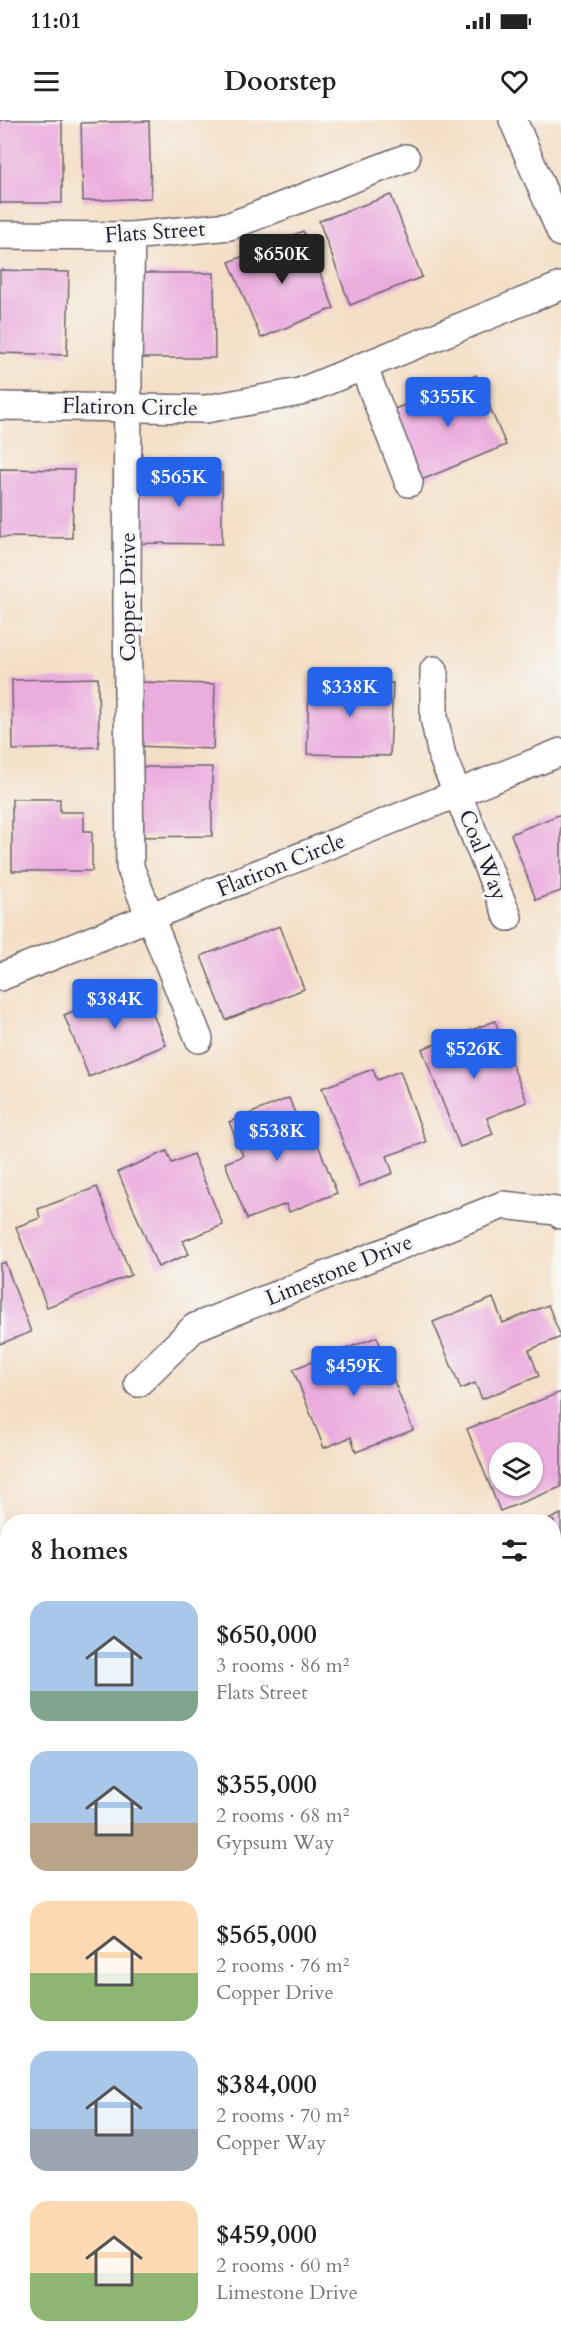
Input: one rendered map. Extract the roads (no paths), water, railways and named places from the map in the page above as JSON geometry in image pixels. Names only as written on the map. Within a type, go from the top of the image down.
[{"type":"street","points":[[513,120],[561,233]]},
{"type":"street","name":"Flats Street","points":[[0,235],[131,236],[230,226],[406,158]]},
{"type":"street","name":"Copper Drive","points":[[131,236],[127,603],[130,867],[199,1040]]},
{"type":"street","name":"Flatiron Circle","points":[[0,406],[206,409],[300,392],[561,286]]},
{"type":"street","points":[[363,366],[409,483]]},
{"type":"street","name":"Coal Way","points":[[434,670],[434,717],[442,756],[508,917]]},
{"type":"street","name":"Flatiron Circle","points":[[0,977],[561,752]]},
{"type":"street","name":"Limestone Drive","points":[[138,1383],[195,1327],[272,1296],[503,1205],[556,1211],[561,1215]]}]
